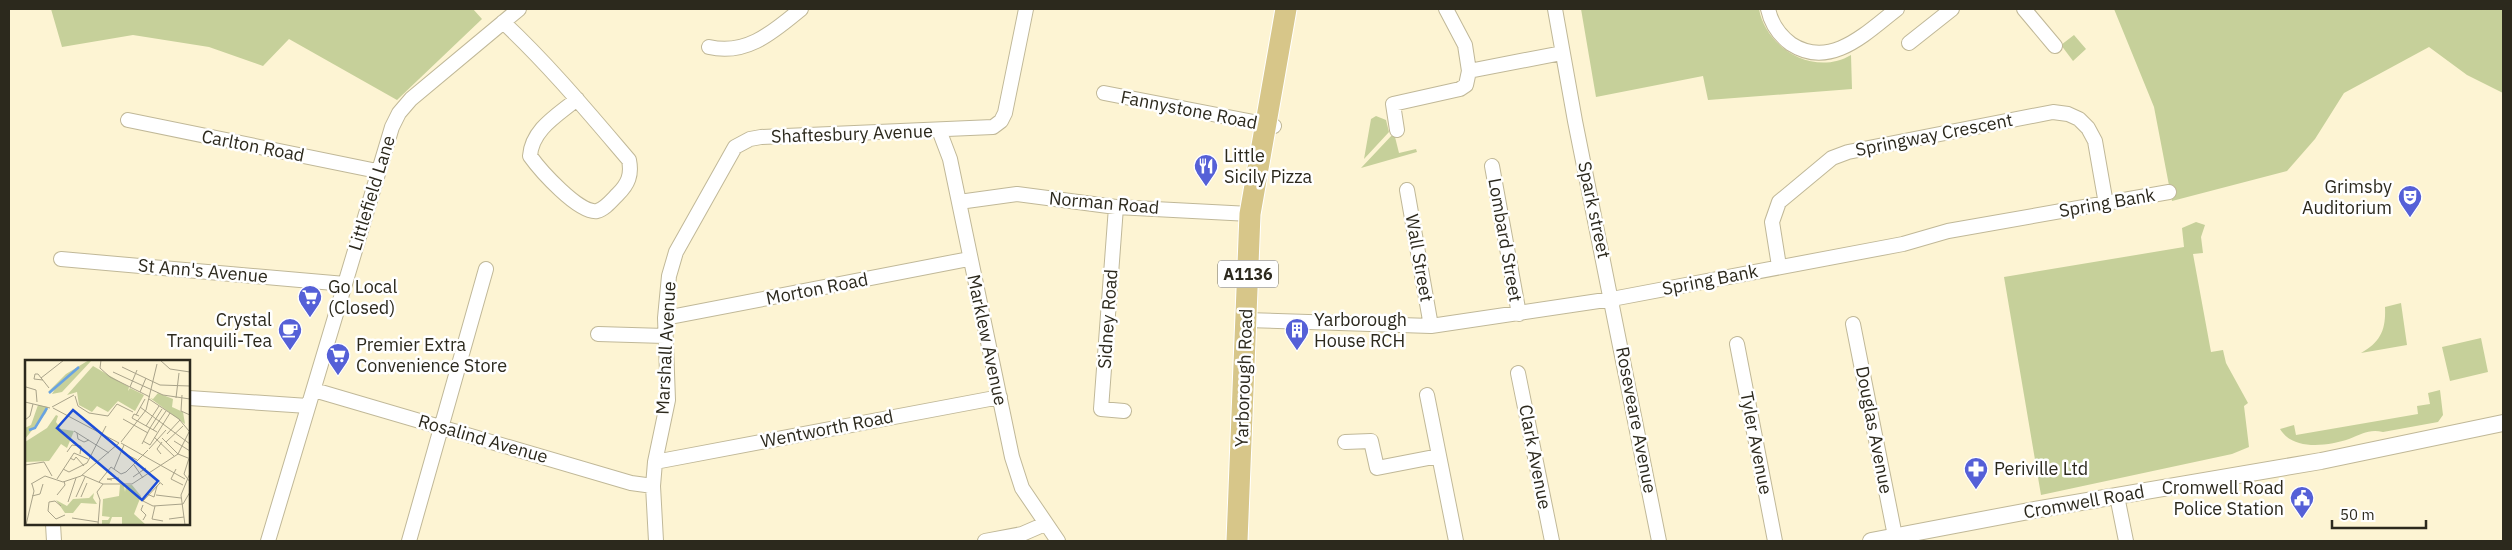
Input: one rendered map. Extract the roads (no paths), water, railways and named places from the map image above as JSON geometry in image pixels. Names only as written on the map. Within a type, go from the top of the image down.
[{"type":"main road","name":"Yarborough Road","points":[[1237,541],[1250,214],[1269,125],[1286,9]]},
{"type":"street","name":"Littlefield Lane","points":[[268,541],[377,171],[392,127],[405,106],[424,87],[519,9]]},
{"type":"street","points":[[709,47],[725,50],[750,45],[774,31],[801,9]]},
{"type":"street","name":"Shaftesbury Avenue","points":[[740,143],[761,137],[989,129],[1004,117],[1026,9]]},
{"type":"street","points":[[1397,130],[1393,104],[1460,89],[1466,85],[1469,71],[1465,46],[1446,9]]},
{"type":"street","name":"Spark street","points":[[1555,9],[1575,121],[1612,299]]},
{"type":"street","points":[[1768,9],[1775,26],[1788,42],[1805,51],[1815,53],[1833,51],[1849,44],[1897,9]]},
{"type":"street","points":[[1910,43],[1952,9]]},
{"type":"street","points":[[2024,9],[2055,46]]},
{"type":"street","points":[[503,22],[552,70],[577,98],[629,160],[631,170],[628,182],[607,205],[598,211],[588,211],[577,205],[530,156],[531,146],[539,130],[577,98]]},
{"type":"street","points":[[1469,71],[1562,53]]},
{"type":"street","name":"Fannystone Road","points":[[1104,93],[1269,125]]},
{"type":"street","name":"Springway Crescent","points":[[1780,266],[1772,222],[1775,208],[1783,196],[1832,158],[1848,152],[1999,122],[2053,112],[2068,114],[2079,119],[2088,128],[2095,141],[2106,204]]},
{"type":"street","name":"Carlton Road","points":[[128,120],[377,171]]},
{"type":"street","name":"Marklew Avenue","points":[[939,130],[950,158],[969,259],[1016,472],[1022,488],[1058,541]]},
{"type":"street","name":"Marshall Avenue","points":[[656,541],[653,486],[655,462],[668,400],[665,318],[669,276],[676,252],[731,153],[740,143]]},
{"type":"street","name":"Lombard Street","points":[[1492,166],[1519,314]]},
{"type":"street","name":"Wall Street","points":[[1407,190],[1431,326]]},
{"type":"street","name":"Spring Bank","points":[[1246,320],[1431,326],[1519,314],[1612,299],[1902,244],[1948,231],[2169,192]]},
{"type":"street","name":"Norman Road","points":[[958,202],[1017,194],[1116,207],[1250,214]]},
{"type":"street","name":"Sidney Road","points":[[1116,207],[1101,409],[1124,411]]},
{"type":"street","name":"St Ann's Avenue","points":[[62,258],[345,284]]},
{"type":"street","name":"Morton Road","points":[[665,318],[969,259]]},
{"type":"street","points":[[409,541],[486,269]]},
{"type":"street","name":"Roseveare Avenue","points":[[1612,299],[1659,541]]},
{"type":"street","name":"Douglas Avenue","points":[[1853,324],[1906,537]]},
{"type":"street","points":[[598,334],[665,336]]},
{"type":"street","name":"Tyler Avenue","points":[[1737,344],[1775,541]]},
{"type":"street","name":"Clark Avenue","points":[[1518,373],[1552,541]]},
{"type":"street","name":"Rosalind Avenue","points":[[314,390],[631,483],[653,486]]},
{"type":"street","points":[[1427,395],[1456,541]]},
{"type":"street","name":"Wentworth Road","points":[[655,462],[1000,397]]},
{"type":"street","points":[[190,398],[308,406]]},
{"type":"street","name":"Cromwell Road","points":[[1871,541],[1906,537],[2117,496],[2321,461],[2503,423]]},
{"type":"street","points":[[1346,442],[1371,441],[1377,468],[1439,456]]},
{"type":"street","points":[[2117,496],[2126,541]]},
{"type":"street","points":[[985,541],[1022,534],[1045,524]]},
{"type":"street","points":[[54,525],[54,541]]},
{"type":"place","name":"Little Sicily Pizza","points":[[1206,187]]},
{"type":"place","name":"Grimsby Auditorium","points":[[2410,218]]},
{"type":"place","name":"Go Local (Closed)","points":[[310,318]]},
{"type":"place","name":"Crystal Tranquili-Tea","points":[[290,351]]},
{"type":"place","name":"Yarborough House RCH","points":[[1297,351]]},
{"type":"place","name":"Premier Extra Convenience Store","points":[[338,376]]},
{"type":"place","name":"Periville Ltd","points":[[1976,490]]},
{"type":"place","name":"Cromwell Road Police Station","points":[[2302,519]]}]
